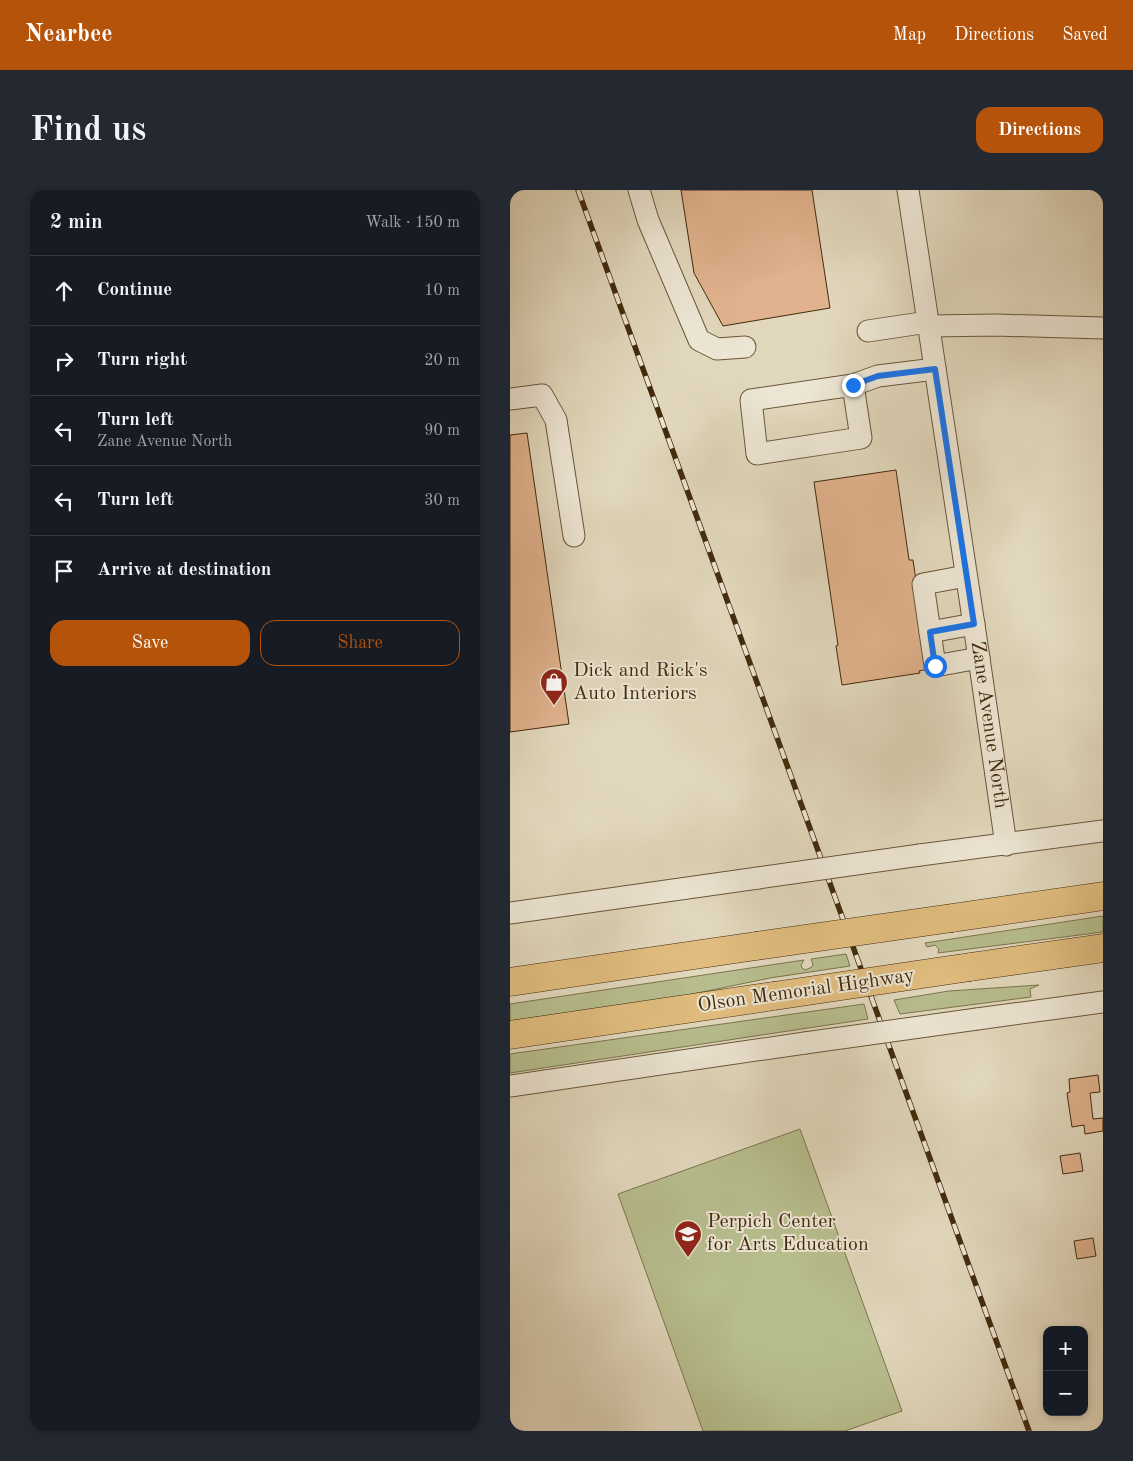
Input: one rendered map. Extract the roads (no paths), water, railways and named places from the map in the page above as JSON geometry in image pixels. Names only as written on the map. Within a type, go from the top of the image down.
[{"type":"highway","points":[[510,982],[1103,896]]},
{"type":"highway","name":"Olson Memorial Highway","points":[[510,1035],[1103,948]]},
{"type":"street","points":[[639,190],[648,220],[700,340],[717,349],[745,347]]},
{"type":"street","name":"Zane Avenue North","points":[[908,190],[1006,845]]},
{"type":"street","points":[[868,331],[928,324],[1103,328]]},
{"type":"street","points":[[853,385],[861,438],[757,454],[750,400],[853,385],[878,376],[935,369]]},
{"type":"street","points":[[510,400],[542,395],[556,420],[574,536]]},
{"type":"street","points":[[966,576],[923,584],[935,666],[979,658]]},
{"type":"street","points":[[930,632],[974,624]]},
{"type":"street","points":[[510,913],[1103,831]]},
{"type":"street","points":[[510,1086],[1103,1002]]},
{"type":"railway","points":[[578,190],[1029,1431]]},
{"type":"place","name":"Dick and Rick's Auto Interiors","points":[[554,706]]},
{"type":"place","name":"Perpich Center for Arts Education","points":[[688,1258]]}]
